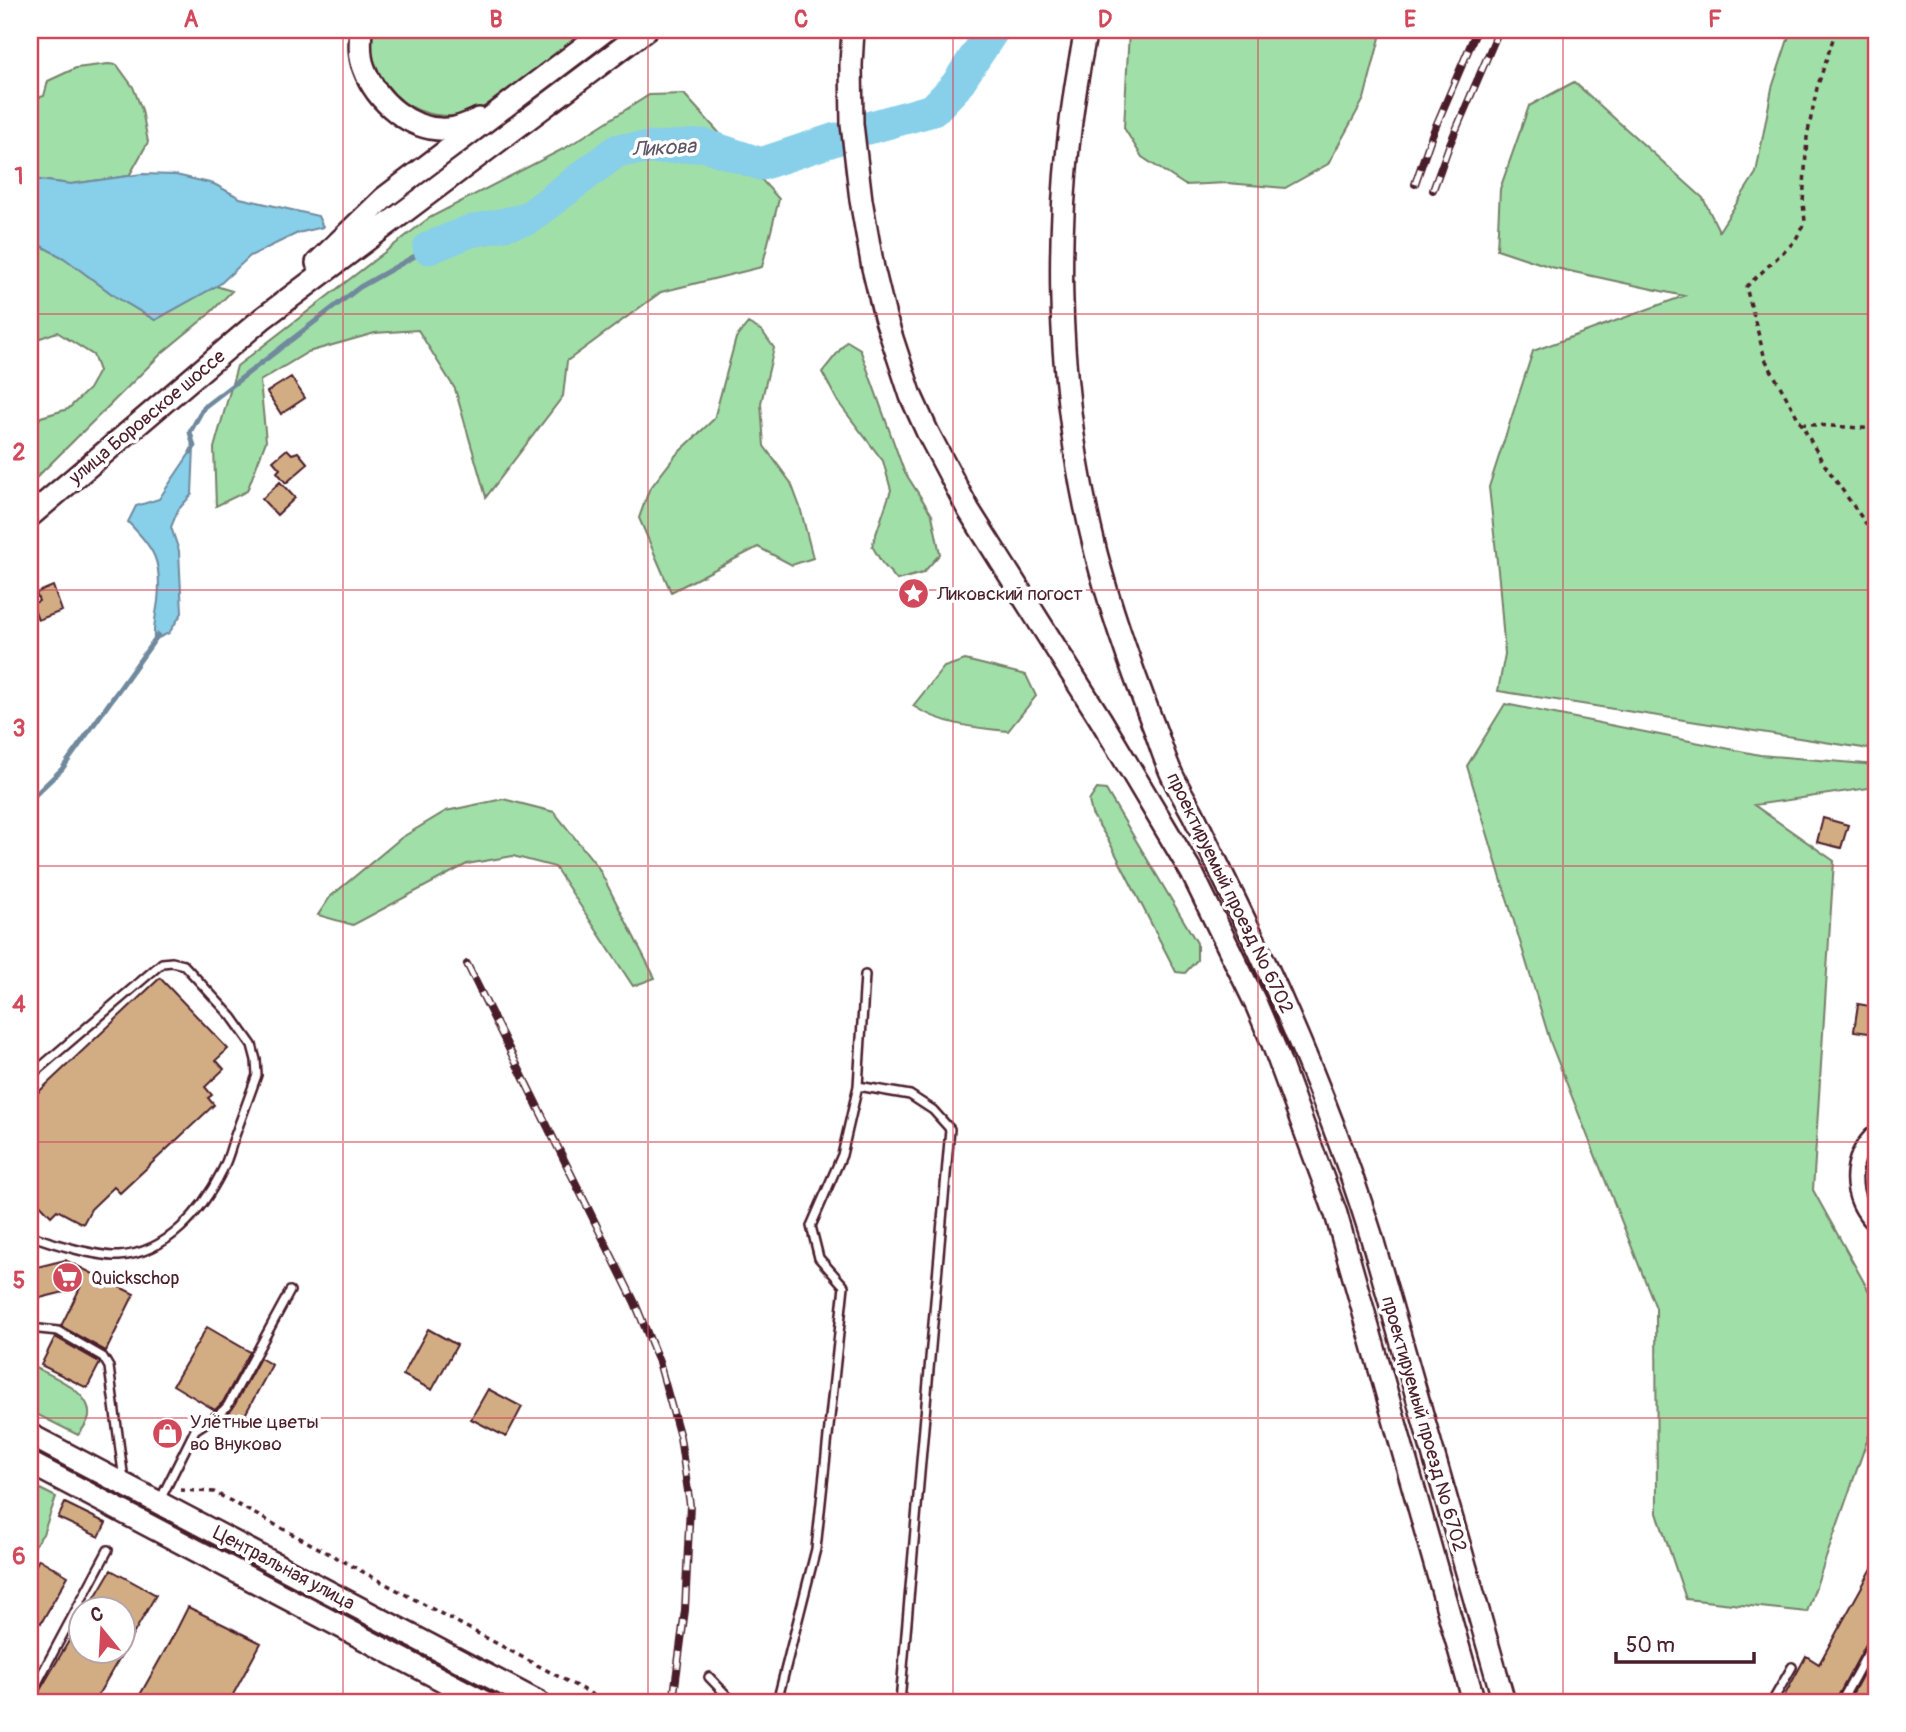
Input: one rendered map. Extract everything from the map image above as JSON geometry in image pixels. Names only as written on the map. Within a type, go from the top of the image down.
[{"type":"main road","points":[[361,30],[363,66],[374,87],[403,117],[426,127],[447,130],[478,120],[551,72]]},
{"type":"main road","points":[[263,318],[384,198],[606,30]]},
{"type":"main road","points":[[263,318],[646,30]]},
{"type":"main road","name":"проектируемый проезд № 6702","points":[[853,30],[852,124],[863,211],[885,317],[911,397],[968,509],[1101,720],[1192,873],[1264,1024],[1336,1214],[1474,1702]]},
{"type":"main road","name":"проектируемый проезд № 6702","points":[[1086,30],[1078,66],[1067,147],[1062,221],[1062,333],[1074,449],[1095,550],[1127,657],[1172,775],[1290,1017],[1354,1181],[1504,1702]]},
{"type":"main road","name":"улица Боровское шоссе","points":[[30,516],[263,318]]},
{"type":"main road","name":"Центральная улица","points":[[30,1435],[125,1485],[163,1494],[538,1702]]},
{"type":"main road","name":"Центральная улица","points":[[32,1466],[484,1702]]},
{"type":"street","points":[[1876,1132],[1860,1150],[1853,1179],[1855,1194],[1861,1207],[1876,1225]]},
{"type":"lane","points":[[30,1076],[162,963],[172,962],[184,965],[232,1017],[251,1045],[257,1075],[223,1170],[201,1207],[170,1236],[155,1246],[133,1254],[116,1256],[30,1236]]},
{"type":"lane","points":[[777,1702],[816,1549],[844,1286],[819,1258],[811,1226],[842,1155],[858,1086],[865,975]]},
{"type":"lane","points":[[858,1086],[910,1095],[933,1110],[950,1129],[900,1702]]},
{"type":"lane","points":[[163,1494],[195,1430],[222,1413],[228,1405],[290,1291]]},
{"type":"lane","points":[[30,1328],[58,1331],[103,1357],[109,1367],[125,1485]]},
{"type":"lane","points":[[30,1696],[108,1550]]},
{"type":"lane","points":[[1841,1702],[1876,1638]]},
{"type":"lane","points":[[1772,1702],[1792,1667]]},
{"type":"lane","points":[[709,1677],[733,1702]]},
{"type":"path","points":[[1836,30],[1817,88],[1807,137],[1805,221],[1795,241],[1746,287],[1765,359],[1822,461],[1876,538]]},
{"type":"path","points":[[1800,424],[1876,429]]},
{"type":"path","points":[[163,1494],[214,1492],[606,1702]]},
{"type":"green space","points":[[373,30],[589,30],[503,96],[465,118],[461,115],[447,116],[420,111],[397,97],[379,76],[373,63]]},
{"type":"green space","points":[[1129,30],[1382,30],[1364,99],[1328,164],[1285,188],[1227,183],[1185,185],[1142,157],[1124,128]]},
{"type":"green space","points":[[1791,30],[1876,30],[1876,750],[1498,691],[1505,654],[1489,487],[1533,351],[1684,296],[1551,267],[1497,249],[1500,189],[1529,106],[1574,82],[1703,198],[1719,231],[1756,173],[1772,88]]},
{"type":"green space","points":[[117,65],[133,87],[142,110],[148,142],[129,176],[71,184],[30,179],[30,100],[44,96],[48,81],[76,68]]},
{"type":"green space","points":[[684,94],[779,199],[762,267],[661,292],[567,361],[563,396],[486,497],[455,389],[418,330],[375,333],[308,352],[260,381],[266,441],[247,491],[216,506],[214,448],[237,366],[429,218],[567,147],[649,95]]},
{"type":"green space","points":[[30,240],[64,258],[116,297],[155,320],[216,286],[232,291],[162,353],[30,484],[30,429],[41,417],[68,409],[89,389],[99,371],[93,355],[57,332],[32,341]]},
{"type":"green space","points":[[748,323],[762,331],[774,348],[761,403],[764,446],[791,483],[813,558],[792,565],[758,547],[671,592],[639,518],[649,490],[676,455],[714,419],[736,338]]},
{"type":"green space","points":[[847,341],[860,349],[904,471],[932,515],[940,554],[923,573],[897,580],[872,546],[891,490],[883,461],[838,402],[822,372]]},
{"type":"green space","points":[[965,660],[1026,675],[1036,696],[1008,731],[947,721],[913,706],[944,667]]},
{"type":"green space","points":[[1505,704],[1760,755],[1876,765],[1876,787],[1754,805],[1834,861],[1813,1190],[1876,1304],[1876,1415],[1807,1612],[1686,1599],[1657,1513],[1656,1308],[1551,1044],[1467,766]]},
{"type":"green space","points":[[1097,789],[1106,790],[1197,943],[1197,960],[1185,973],[1176,972],[1110,843],[1092,814],[1089,801]]},
{"type":"green space","points":[[503,799],[554,812],[598,867],[655,978],[633,986],[555,867],[513,856],[467,864],[353,925],[318,915],[330,897],[401,838],[446,811]]},
{"type":"green space","points":[[30,1365],[67,1384],[84,1399],[89,1416],[78,1435],[30,1411]]},
{"type":"green space","points":[[30,1484],[56,1497],[43,1534],[30,1551]]},
{"type":"water","points":[[142,174],[176,175],[214,184],[240,198],[318,216],[323,227],[298,233],[250,256],[220,284],[155,320],[116,297],[64,258],[30,240],[30,179],[71,184]]},
{"type":"water","points":[[194,447],[192,494],[178,510],[171,527],[179,551],[182,613],[169,633],[154,640],[159,587],[157,566],[145,541],[128,522],[136,506],[159,499]]},
{"type":"building","points":[[291,377],[305,398],[281,414],[267,392]]},
{"type":"building","points":[[287,449],[292,454],[298,452],[308,464],[286,483],[277,472],[280,469],[273,461]]},
{"type":"building","points":[[280,482],[295,498],[277,515],[262,499]]},
{"type":"building","points":[[53,586],[62,611],[38,620],[32,604],[39,601],[36,593]]},
{"type":"building","points":[[1823,818],[1848,825],[1841,848],[1817,842]]},
{"type":"building","points":[[160,978],[228,1049],[216,1060],[224,1069],[205,1087],[212,1095],[208,1098],[214,1105],[120,1193],[114,1187],[91,1209],[83,1224],[57,1210],[51,1216],[30,1194],[30,1100]]},
{"type":"building","points":[[1858,1004],[1876,1007],[1876,1034],[1854,1031]]},
{"type":"building","points":[[65,1260],[134,1294],[106,1351],[61,1326],[80,1288],[40,1298],[33,1268]]},
{"type":"building","points":[[207,1327],[250,1352],[223,1402],[215,1410],[173,1385]]},
{"type":"building","points":[[428,1329],[457,1345],[432,1390],[403,1375]]},
{"type":"building","points":[[55,1337],[100,1363],[87,1388],[41,1365]]},
{"type":"building","points":[[260,1358],[272,1365],[240,1424],[226,1416]]},
{"type":"building","points":[[488,1389],[522,1407],[506,1437],[471,1419]]},
{"type":"building","points":[[65,1503],[106,1523],[99,1537],[58,1518]]},
{"type":"building","points":[[39,1559],[68,1576],[41,1623],[30,1616],[30,1576]]},
{"type":"building","points":[[1876,1561],[1876,1632],[1871,1635],[1835,1702],[1781,1702],[1806,1656],[1819,1664]]},
{"type":"building","points":[[111,1570],[156,1595],[136,1630],[136,1596],[96,1596]]},
{"type":"building","points":[[188,1607],[261,1643],[229,1702],[136,1702],[177,1629]]},
{"type":"building","points":[[66,1646],[66,1666],[115,1666],[94,1702],[33,1702]]},
{"type":"building","points":[[1876,1650],[1876,1702],[1848,1702]]},
{"type":"waterway","name":"Ликова","points":[[868,128],[933,110],[956,86],[993,30]]},
{"type":"waterway","name":"Ликова","points":[[429,248],[468,232],[527,219],[618,150],[704,145],[761,164],[836,139]]},
{"type":"waterway","points":[[191,452],[194,447],[190,432],[204,407],[360,287],[429,248]]},
{"type":"waterway","points":[[30,800],[62,769],[158,635]]},
{"type":"railway","points":[[1415,184],[1432,135],[1477,30]]},
{"type":"railway","points":[[1433,190],[1499,30]]},
{"type":"railway","points":[[467,964],[635,1303],[659,1362],[680,1437],[690,1505],[685,1610],[673,1702]]},
{"type":"place","name":"Ликовский погост","points":[[914,594]]},
{"type":"place","name":"Quickschop","points":[[68,1278]]},
{"type":"place","name":"Улётные цветы во Внуково","points":[[167,1433]]}]
